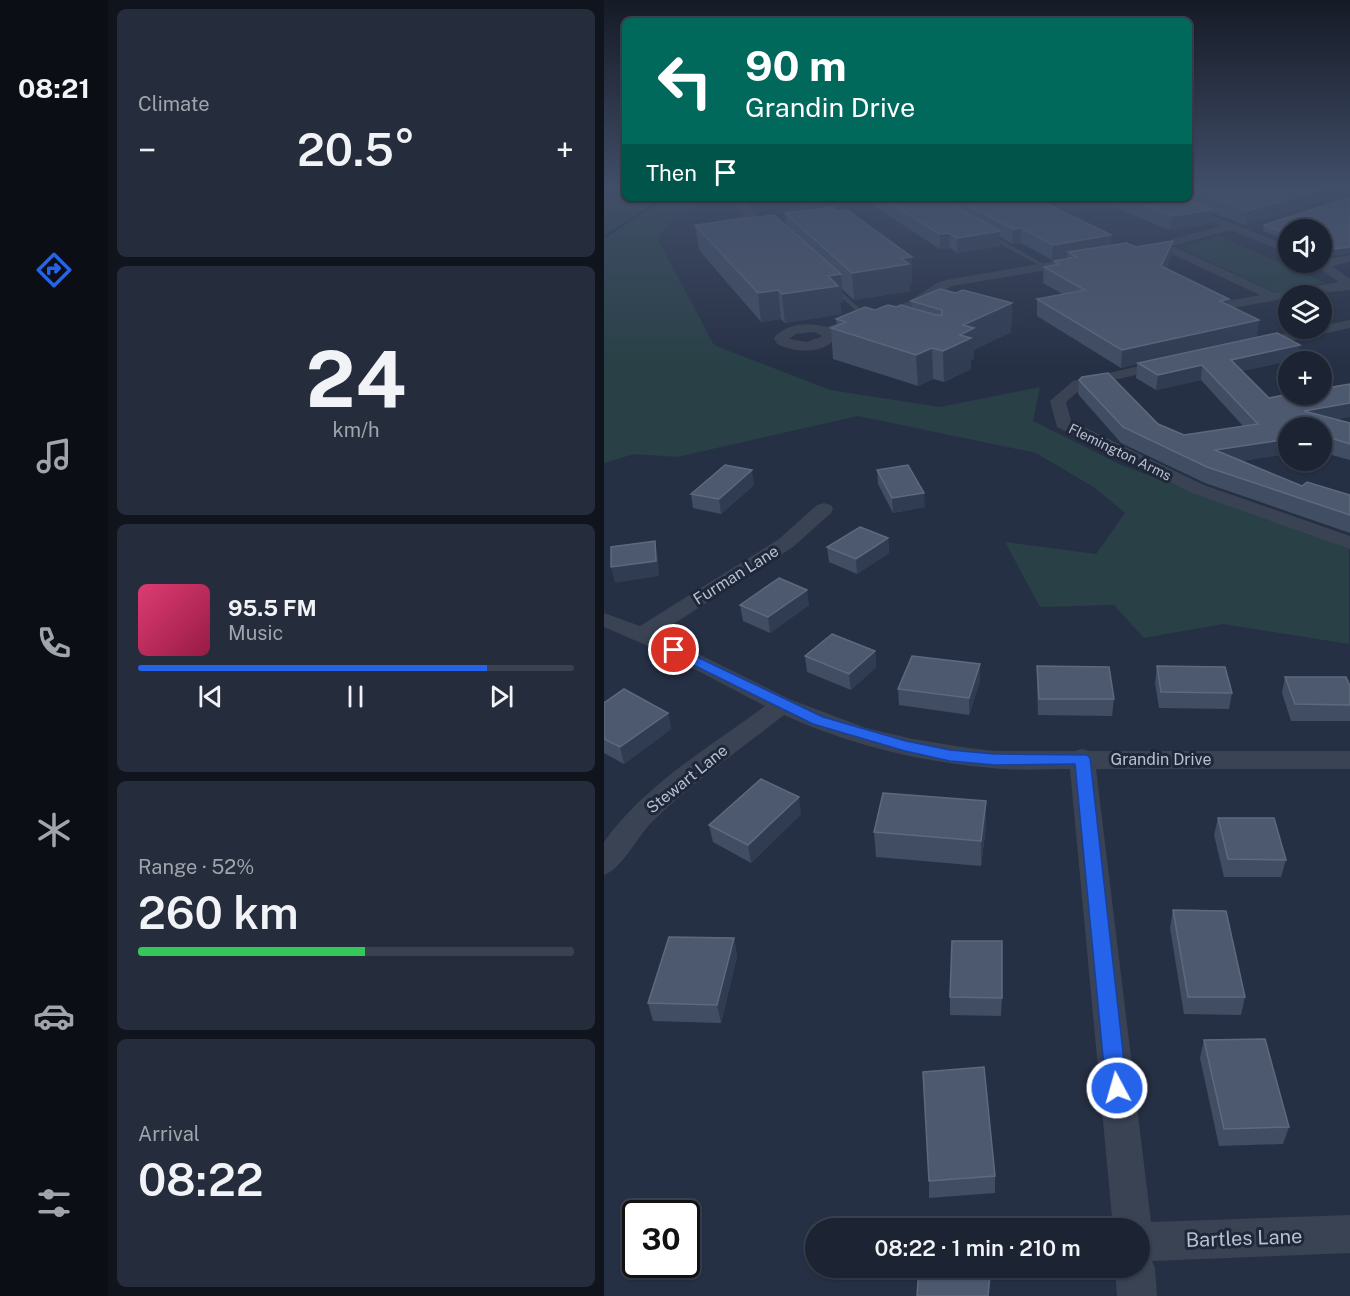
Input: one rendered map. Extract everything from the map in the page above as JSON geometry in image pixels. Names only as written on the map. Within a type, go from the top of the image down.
[{"type":"street","points":[[1128,253],[1156,247]]},
{"type":"street","points":[[1167,247],[1274,297]]},
{"type":"street","points":[[1332,261],[1350,258]]},
{"type":"street","points":[[826,331],[873,322],[913,305],[950,283],[1092,259]]},
{"type":"street","points":[[1332,273],[1350,285]]},
{"type":"street","points":[[1227,305],[1350,285]]},
{"type":"street","points":[[1247,347],[1350,324]]},
{"type":"street","name":"Flemington Arms","points":[[1179,362],[1078,384],[1058,401],[1063,424],[1198,489],[1350,543]]},
{"type":"street","name":"Furman Lane","points":[[642,634],[786,543],[824,509]]},
{"type":"street","name":"Grandin Drive","points":[[604,620],[642,634],[818,721],[860,734],[950,755],[995,760],[1082,758],[1350,760]]},
{"type":"street","name":"Stewart Lane","points":[[604,864],[614,847],[636,822],[665,795],[782,705]]},
{"type":"street","points":[[1082,758],[1131,1218]]},
{"type":"street","name":"Bartles Lane","points":[[1150,1242],[1350,1234]]},
{"type":"street","points":[[1136,1278],[1137,1296]]},
{"type":"lane","points":[[1011,247],[1046,267]]},
{"type":"lane","points":[[826,280],[873,322]]},
{"type":"green space","points":[[604,247],[662,247],[714,345],[830,390],[940,407],[1040,387],[1033,421],[1121,465],[1349,548],[1349,644],[1223,624],[1144,638],[1114,605],[1040,607],[1005,542],[1096,554],[1125,513],[1095,488],[1036,453],[858,416],[677,457],[634,454],[604,463]]},
{"type":"green space","points":[[1180,247],[1245,247],[1278,262],[1278,273],[1302,273],[1325,283],[1278,285],[1278,293]]},
{"type":"building","points":[[716,247],[811,247],[841,274],[828,276],[838,286],[782,294],[778,290],[758,293]]},
{"type":"building","points":[[824,247],[899,247],[912,257],[901,258],[909,264],[852,273]]},
{"type":"building","points":[[1097,247],[1170,247],[1161,266],[1229,299],[1220,301],[1259,320],[1122,350],[1037,299],[1085,290],[1044,267],[1059,264],[1054,261],[1077,257],[1068,252]]},
{"type":"building","points":[[940,289],[956,293],[963,290],[1012,303],[963,325],[974,328],[960,335],[971,338],[943,351],[932,348],[916,355],[831,328],[846,322],[836,319],[865,307],[875,310],[888,305],[897,307],[901,305],[942,315],[942,310],[911,301]]},
{"type":"building","points":[[1277,333],[1278,339],[1288,339],[1300,345],[1231,360],[1269,398],[1278,396],[1278,405],[1332,405],[1332,387],[1350,384],[1350,403],[1304,411],[1327,417],[1278,417],[1278,441],[1215,450],[1302,486],[1307,482],[1350,495],[1350,515],[1207,467],[1123,427],[1079,380],[1082,377],[1108,373],[1158,424],[1184,435],[1258,424],[1202,365],[1158,375],[1138,363]]},
{"type":"building","points":[[1332,418],[1350,423],[1350,444],[1332,438]]},
{"type":"building","points":[[725,465],[752,470],[719,499],[691,494]]},
{"type":"building","points":[[908,465],[924,493],[892,498],[877,470]]},
{"type":"building","points":[[860,527],[888,538],[856,559],[827,547]]},
{"type":"building","points":[[655,541],[656,561],[611,567],[611,547]]},
{"type":"building","points":[[779,578],[807,590],[768,617],[740,605]]},
{"type":"building","points":[[832,634],[875,651],[849,674],[805,656]]},
{"type":"building","points":[[912,656],[980,664],[969,698],[898,689]]},
{"type":"building","points":[[1037,666],[1109,667],[1114,699],[1039,699]]},
{"type":"building","points":[[1157,666],[1225,667],[1232,693],[1161,692]]},
{"type":"building","points":[[1285,677],[1346,677],[1350,686],[1350,705],[1295,704]]},
{"type":"building","points":[[624,689],[668,713],[620,747],[604,739],[604,703]]},
{"type":"building","points":[[761,779],[799,797],[748,845],[709,825]]},
{"type":"building","points":[[883,793],[986,801],[981,841],[874,832]]},
{"type":"building","points":[[1218,818],[1274,818],[1286,860],[1228,859]]},
{"type":"building","points":[[1173,910],[1226,911],[1245,997],[1188,997]]},
{"type":"building","points":[[669,937],[734,938],[717,1005],[648,1003]]},
{"type":"building","points":[[952,941],[1002,941],[1002,998],[950,997]]},
{"type":"building","points":[[1265,1039],[1289,1127],[1224,1129],[1204,1040]]},
{"type":"building","points":[[984,1067],[995,1176],[929,1181],[923,1072]]},
{"type":"building","points":[[918,1278],[990,1278],[988,1296],[917,1296]]},
{"type":"route","points":[[674,650],[818,721],[905,746],[950,755],[995,760],[1082,758],[1117,1088]]}]
